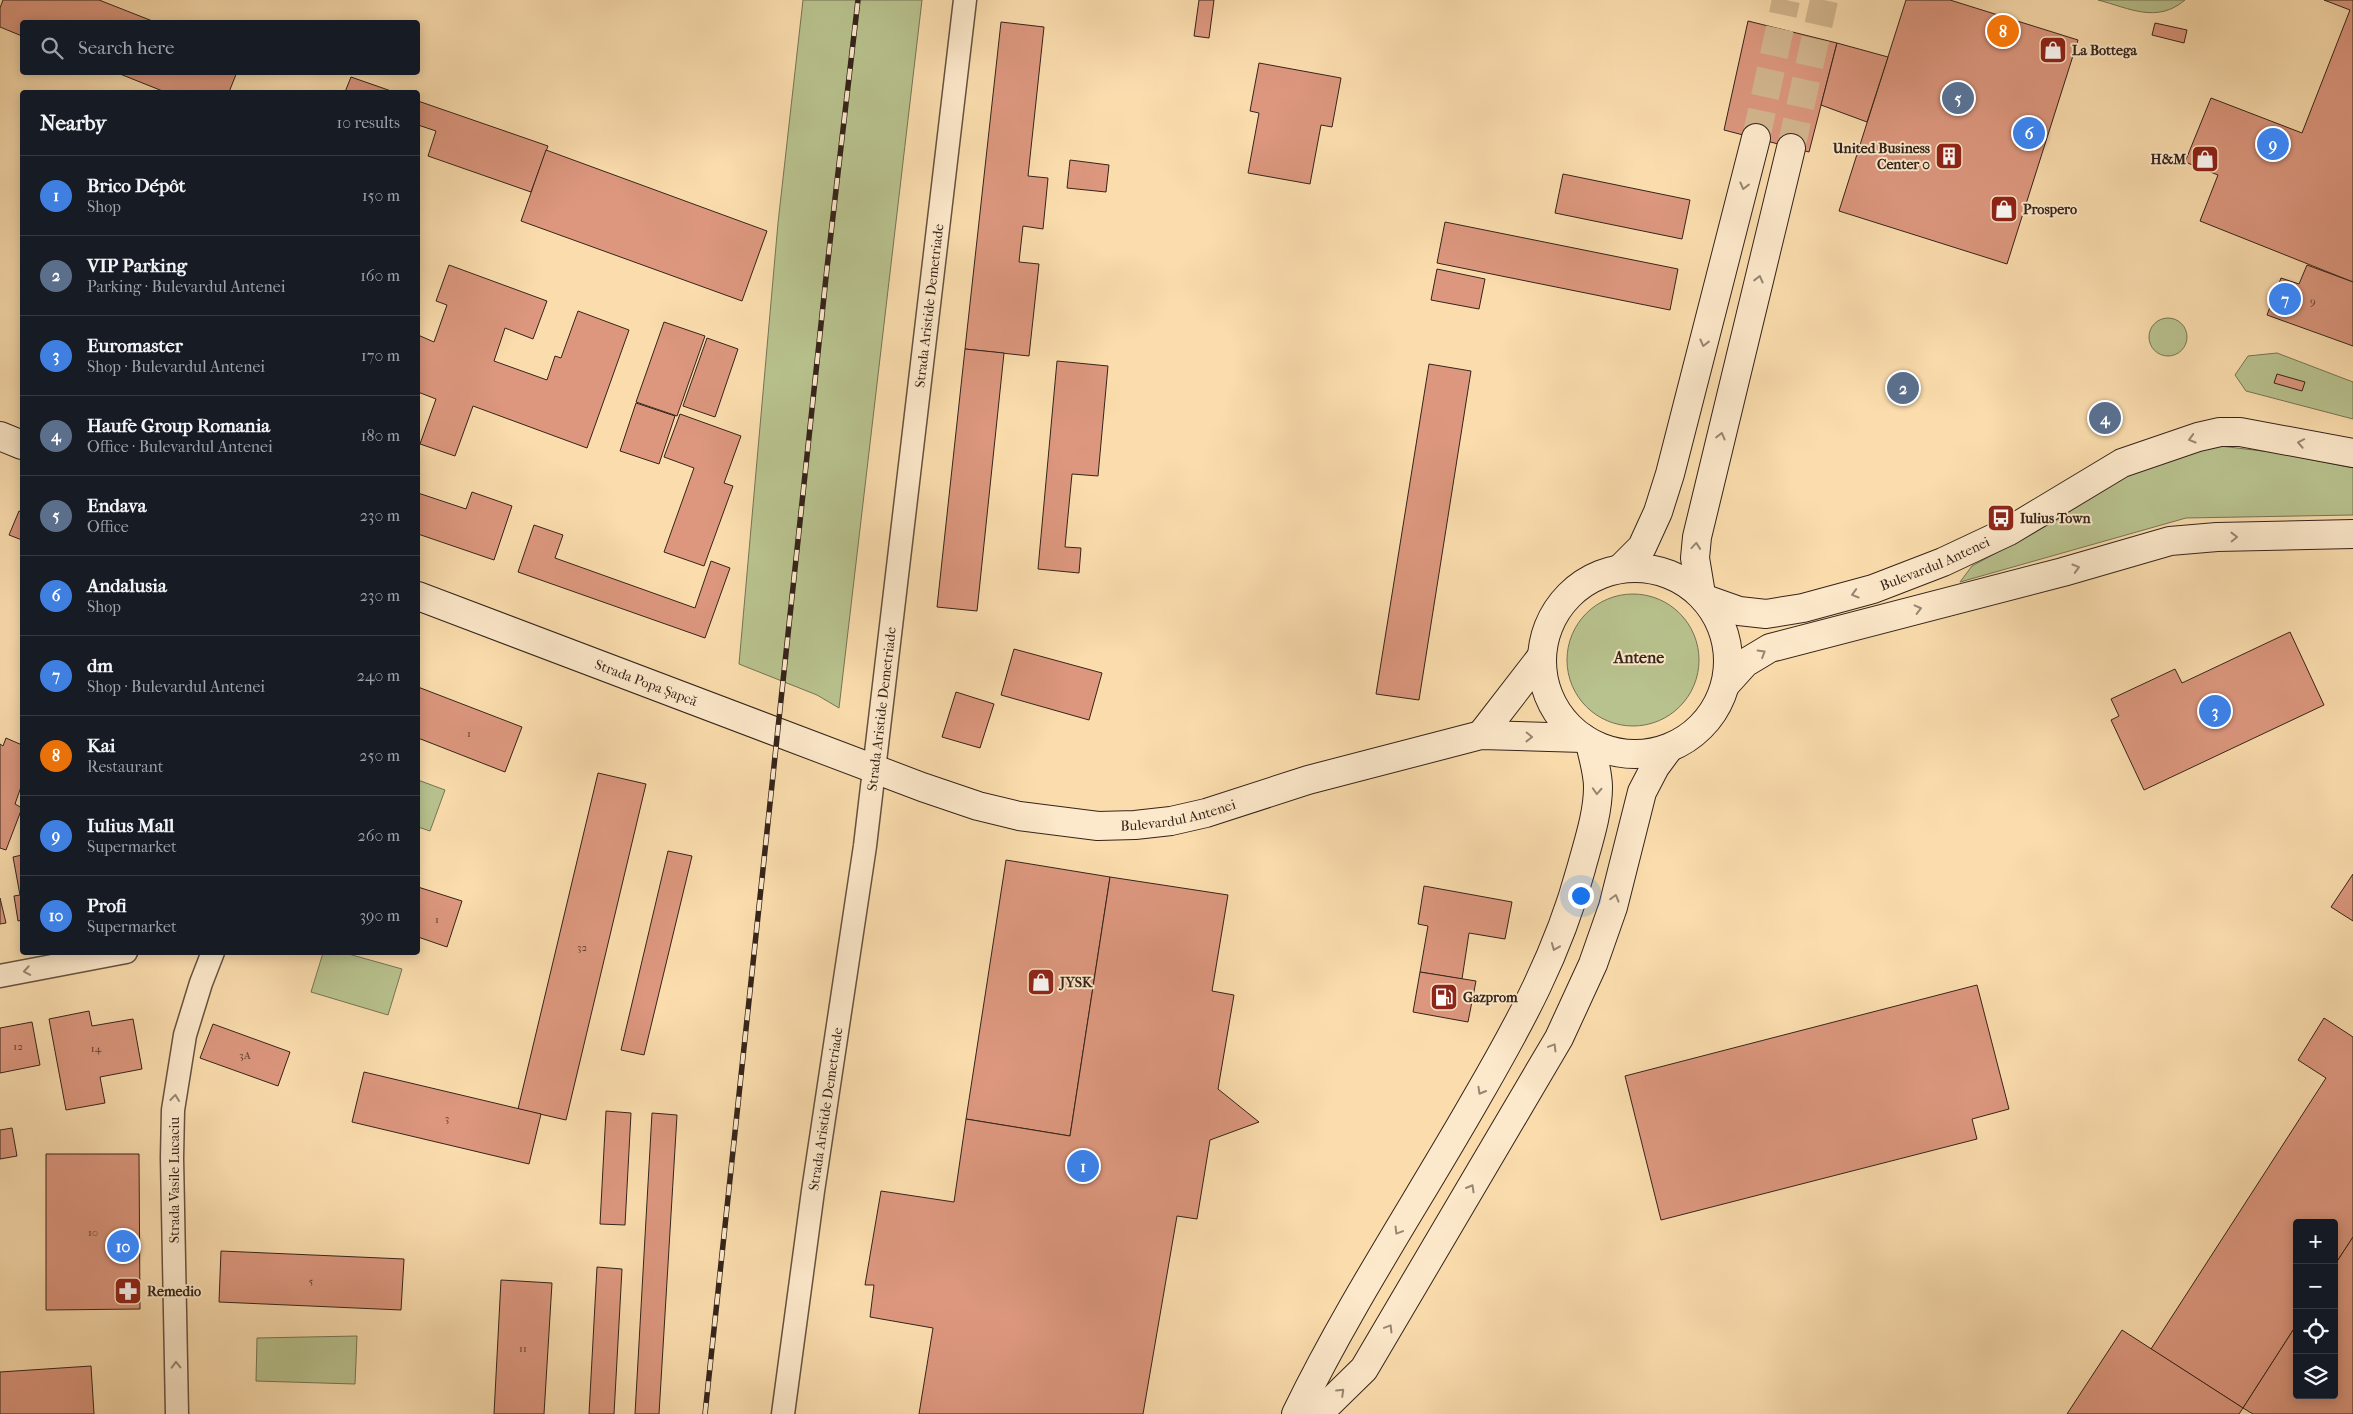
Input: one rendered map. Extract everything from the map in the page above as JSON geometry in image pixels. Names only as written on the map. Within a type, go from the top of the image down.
[{"type":"main road","points":[[1621,568],[1642,547],[1662,502],[1756,138]]},
{"type":"main road","points":[[1703,596],[1695,558],[1697,537],[1791,148]]},
{"type":"main road","name":"Bulevardul Antenei","points":[[1703,596],[1739,612],[1766,614],[1803,608],[1873,589],[1943,562],[2009,531],[2122,463],[2198,437],[2220,432],[2240,432],[2353,453]]},
{"type":"main road","points":[[0,436],[20,444]]},
{"type":"main road","points":[[1726,684],[1745,663],[1770,648],[2063,572],[2170,541],[2217,537],[2353,534]]},
{"type":"main road","points":[[1643,567],[1665,572],[1684,581],[1703,596],[1718,617],[1726,639],[1728,662],[1726,684],[1718,705],[1705,723],[1688,738],[1669,748],[1637,754],[1613,751],[1586,740],[1565,722],[1552,702],[1544,680],[1542,656],[1549,625],[1566,598],[1591,578],[1621,568],[1643,567]]},
{"type":"main road","name":"Strada Popa Șapcă","points":[[420,597],[875,770]]},
{"type":"main road","points":[[1481,735],[1542,656]]},
{"type":"main road","name":"Bulevardul Antenei","points":[[875,770],[978,806],[1019,816],[1098,826],[1135,825],[1171,821],[1206,813],[1308,780],[1481,735],[1586,740]]},
{"type":"main road","points":[[1296,1414],[1328,1348],[1435,1170],[1526,1012],[1555,948],[1575,891],[1593,821],[1598,787],[1586,740]]},
{"type":"main road","points":[[1318,1414],[1364,1369],[1559,1038],[1593,964],[1612,907],[1642,792],[1655,767],[1669,748]]},
{"type":"street","name":"Strada Aristide Demetriade","points":[[783,1414],[875,770],[965,0]]},
{"type":"street","points":[[0,976],[110,955]]},
{"type":"street","name":"Strada Vasile Lucaciu","points":[[177,1414],[172,1158],[173,1110],[186,1035],[201,983],[212,955]]},
{"type":"green space","points":[[803,0],[922,0],[839,708],[817,695],[739,664],[778,223]]},
{"type":"green space","points":[[2098,0],[2185,0],[2174,7],[2153,13],[2132,10]]},
{"type":"green space","points":[[2168,318],[2181,324],[2187,337],[2181,350],[2168,356],[2155,350],[2149,337],[2155,324]]},
{"type":"green space","points":[[2277,353],[2353,382],[2353,419],[2246,391],[2235,375],[2248,356]]},
{"type":"green space","points":[[2220,446],[2279,453],[2353,468],[2353,515],[2186,518],[1960,582],[1972,566],[2055,521],[2123,475],[2197,447]]},
{"type":"green space","points":[[1633,594],[1658,599],[1669,605],[1679,614],[1688,624],[1694,635],[1699,660],[1694,685],[1688,696],[1679,706],[1669,715],[1658,721],[1633,726],[1608,721],[1597,715],[1587,706],[1578,696],[1572,685],[1567,660],[1572,635],[1578,624],[1587,614],[1597,605],[1608,599]]},
{"type":"green space","points":[[420,781],[445,790],[430,831],[420,828]]},
{"type":"green space","points":[[322,955],[352,955],[402,969],[388,1015],[311,992]]},
{"type":"green space","points":[[357,1336],[355,1384],[256,1381],[257,1338]]},
{"type":"building","points":[[3,0],[99,0],[150,20],[20,20],[20,35],[0,27],[0,8]]},
{"type":"building","points":[[1199,0],[1214,0],[1209,38],[1194,36]]},
{"type":"building","name":"United Business Center 0","points":[[1906,0],[1950,0],[2078,40],[2007,264],[1839,211]]},
{"type":"building","points":[[2324,0],[2353,0],[2353,282],[2200,221],[2218,175],[2185,162],[2211,98],[2302,133],[2350,10]]},
{"type":"building","points":[[1748,21],[1837,43],[1809,152],[1724,130]]},
{"type":"building","points":[[1001,22],[1044,27],[1028,176],[1048,178],[1043,229],[1023,226],[1019,262],[1039,264],[1029,356],[965,349]]},
{"type":"building","points":[[2155,23],[2187,30],[2184,43],[2152,35]]},
{"type":"building","points":[[1837,43],[1888,57],[1867,122],[1821,105]]},
{"type":"building","points":[[1259,63],[1341,78],[1332,127],[1321,125],[1310,184],[1248,173],[1259,113],[1250,111]]},
{"type":"building","points":[[122,75],[236,75],[230,90],[160,90]]},
{"type":"building","points":[[351,77],[388,90],[346,90]]},
{"type":"building","points":[[420,102],[548,146],[531,192],[428,156],[436,131],[420,126]]},
{"type":"building","points":[[546,150],[767,231],[742,301],[521,221]]},
{"type":"building","points":[[1070,160],[1109,165],[1106,192],[1067,188]]},
{"type":"building","points":[[1563,174],[1690,200],[1682,239],[1555,213]]},
{"type":"building","points":[[1445,222],[1678,269],[1670,310],[1437,263]]},
{"type":"building","points":[[449,265],[547,301],[533,339],[505,328],[494,361],[547,380],[555,356],[561,358],[578,311],[629,330],[587,448],[473,406],[455,456],[420,444],[436,399],[420,393],[420,336],[434,342],[447,305],[436,301]]},
{"type":"building","points":[[2307,265],[2353,282],[2353,346],[2267,315],[2281,278],[2299,284]]},
{"type":"building","points":[[1437,269],[1485,279],[1479,309],[1431,300]]},
{"type":"building","points":[[664,322],[705,336],[677,416],[636,402]]},
{"type":"building","points":[[707,338],[738,349],[715,417],[683,406]]},
{"type":"building","points":[[965,349],[1004,353],[977,611],[937,607]]},
{"type":"building","points":[[1057,361],[1108,366],[1098,476],[1072,474],[1065,547],[1081,548],[1079,573],[1038,569]]},
{"type":"building","points":[[1429,364],[1471,371],[1419,700],[1376,694]]},
{"type":"building","points":[[2277,374],[2305,382],[2302,391],[2274,383]]},
{"type":"building","points":[[636,403],[675,416],[659,464],[620,451]]},
{"type":"building","points":[[680,414],[741,436],[724,483],[733,486],[704,566],[664,552],[694,468],[664,457]]},
{"type":"building","points":[[472,492],[512,506],[494,560],[420,535],[420,494],[466,509]]},
{"type":"building","points":[[19,511],[20,511],[20,539],[9,535]]},
{"type":"building","points":[[534,525],[563,535],[555,558],[695,608],[711,561],[730,568],[705,638],[518,572]]},
{"type":"building","points":[[2290,632],[2324,705],[2144,790],[2111,720],[2119,716],[2111,699],[2175,669],[2182,683]]},
{"type":"building","points":[[1014,649],[1102,673],[1089,720],[1001,695]]},
{"type":"building","points":[[420,688],[522,727],[505,772],[420,739]]},
{"type":"building","points":[[956,692],[994,704],[980,748],[942,737]]},
{"type":"building","points":[[6,738],[20,744],[20,790],[15,804],[20,807],[20,813],[6,850],[0,848],[0,744],[3,746]]},
{"type":"building","points":[[598,773],[646,784],[566,1120],[518,1109]]},
{"type":"building","points":[[668,851],[692,856],[644,1055],[621,1050]]},
{"type":"building","points":[[20,855],[20,895],[13,857]]},
{"type":"building","name":"JYSK","points":[[1006,860],[1110,877],[1070,1136],[966,1119]]},
{"type":"building","points":[[2353,874],[2353,921],[2331,907]]},
{"type":"building","points":[[1110,877],[1228,895],[1212,991],[1234,995],[1218,1089],[1259,1122],[1210,1140],[1197,1219],[1177,1216],[1143,1414],[919,1414],[933,1328],[870,1317],[874,1285],[865,1285],[881,1191],[954,1202],[966,1119],[1070,1136]]},
{"type":"building","points":[[1424,886],[1512,902],[1505,939],[1469,933],[1462,979],[1420,972],[1428,926],[1418,924]]},
{"type":"building","points":[[420,888],[462,901],[447,947],[420,938]]},
{"type":"building","points":[[20,895],[20,920],[18,921],[14,896]]},
{"type":"building","points":[[0,898],[6,923],[0,924]]},
{"type":"building","name":"Gazprom","points":[[1420,972],[1476,981],[1468,1022],[1413,1012]]},
{"type":"building","points":[[1977,985],[2009,1109],[1972,1119],[1977,1139],[1661,1220],[1625,1076]]},
{"type":"building","points":[[89,1011],[92,1026],[133,1019],[142,1069],[100,1077],[105,1103],[66,1110],[49,1019]]},
{"type":"building","points":[[2324,1018],[2353,1037],[2353,1237],[2338,1260],[2338,1219],[2293,1219],[2293,1330],[2243,1408],[2151,1349],[2326,1078],[2298,1060]]},
{"type":"building","points":[[32,1022],[40,1065],[0,1073],[0,1028]]},
{"type":"building","points":[[213,1024],[290,1052],[278,1086],[200,1058]]},
{"type":"building","points":[[364,1072],[541,1114],[529,1164],[352,1122]]},
{"type":"building","points":[[606,1111],[631,1113],[625,1225],[600,1224]]},
{"type":"building","points":[[652,1113],[677,1115],[659,1414],[635,1414]]},
{"type":"building","points":[[12,1128],[17,1156],[0,1159],[0,1130]]},
{"type":"building","points":[[46,1154],[139,1154],[140,1309],[46,1310]]},
{"type":"building","points":[[2353,1237],[2353,1414],[2253,1414],[2243,1408],[2293,1330],[2293,1399],[2338,1399],[2338,1260]]},
{"type":"building","points":[[221,1251],[404,1259],[401,1310],[219,1302]]},
{"type":"building","points":[[597,1267],[622,1269],[614,1414],[589,1414]]},
{"type":"building","points":[[501,1280],[552,1283],[544,1414],[494,1414]]},
{"type":"building","points":[[2122,1330],[2243,1408],[2239,1414],[2067,1414]]},
{"type":"building","points":[[91,1366],[94,1414],[0,1414],[0,1372]]},
{"type":"tunnel","points":[[1756,138],[1786,0]]},
{"type":"tunnel","points":[[1791,148],[1824,0]]},
{"type":"railway","points":[[705,1414],[827,268],[858,0]]},
{"type":"place","name":"Kai","points":[[2003,31]]},
{"type":"place","name":"La Bottega","points":[[2053,50]]},
{"type":"place","name":"Endava","points":[[1958,98]]},
{"type":"place","name":"Andalusia","points":[[2029,133]]},
{"type":"place","name":"Iulius Mall","points":[[2273,144]]},
{"type":"place","name":"United Business Center 0","points":[[1949,156]]},
{"type":"place","name":"H&M","points":[[2205,159]]},
{"type":"place","name":"Prospero","points":[[2004,209]]},
{"type":"place","name":"dm","points":[[2285,299]]},
{"type":"place","name":"VIP Parking","points":[[1903,388]]},
{"type":"place","name":"Haufe Group Romania","points":[[2105,418]]},
{"type":"place","name":"Iulius Town","points":[[2001,518]]},
{"type":"place","name":"Euromaster","points":[[2215,711]]},
{"type":"place","name":"JYSK","points":[[1041,982]]},
{"type":"place","name":"Gazprom","points":[[1444,997]]},
{"type":"place","name":"Brico Dépôt","points":[[1083,1166]]},
{"type":"place","name":"Profi","points":[[123,1246]]},
{"type":"place","name":"Remedio","points":[[128,1291]]},
{"type":"district","name":"Antene","points":[[1639,657]]}]
